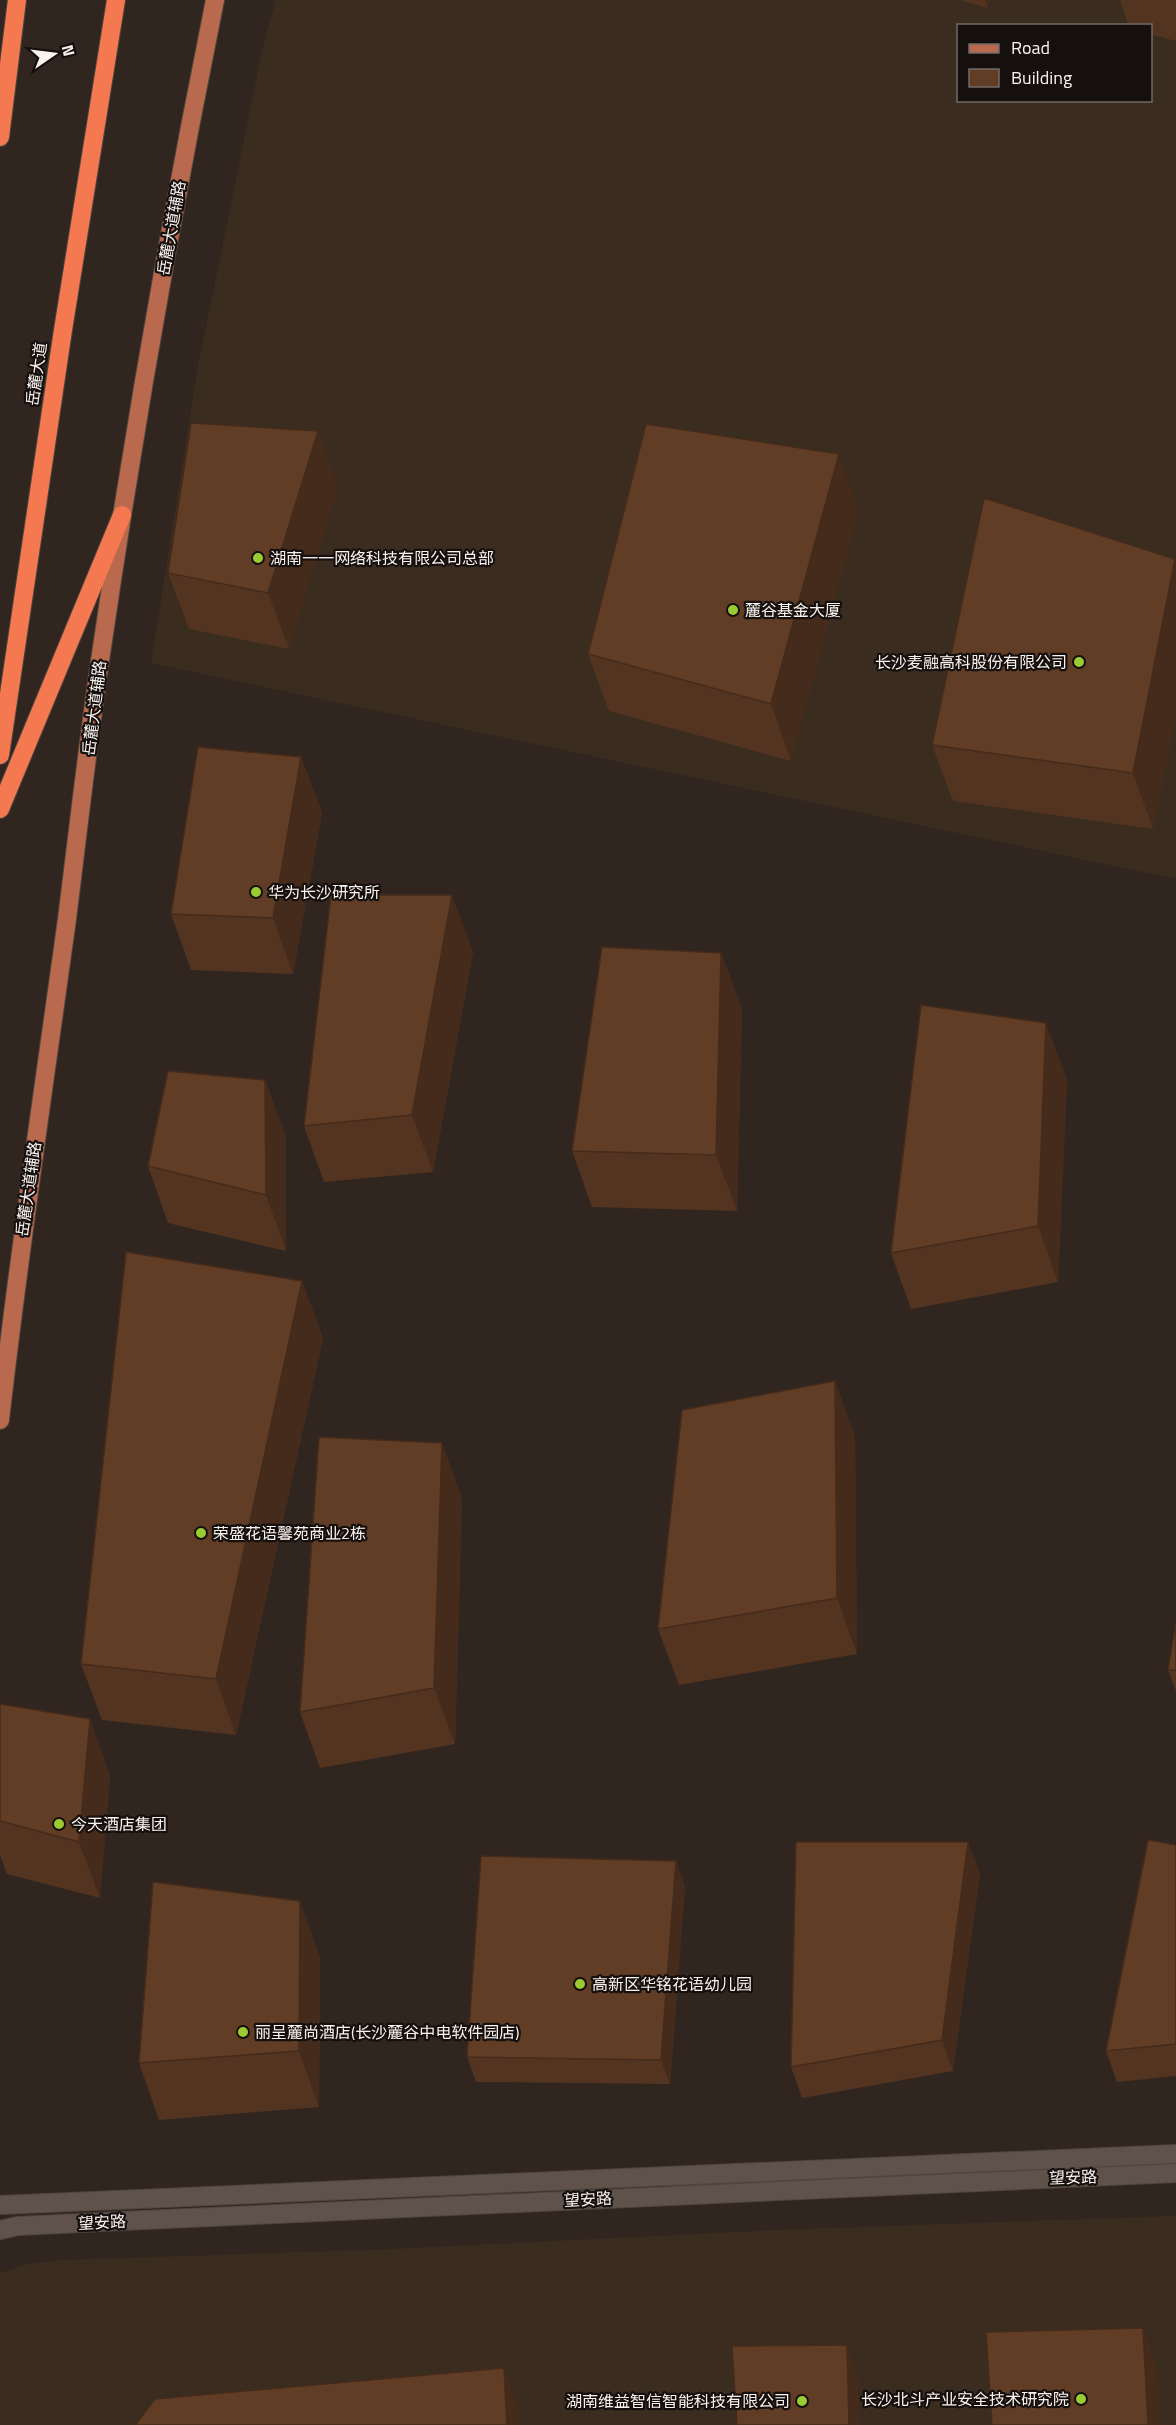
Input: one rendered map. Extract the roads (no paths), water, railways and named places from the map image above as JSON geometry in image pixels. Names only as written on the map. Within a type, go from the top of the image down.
[{"type":"highway","points":[[0,137],[17,0]]},
{"type":"highway","name":"岳麓大道","points":[[0,755],[63,330],[116,0]]},
{"type":"highway","points":[[0,809],[122,515]]},
{"type":"main road","name":"岳麓大道辅路","points":[[0,1420],[19,1255],[100,657],[187,137],[215,0]]},
{"type":"street","name":"望安路","points":[[0,2205],[1176,2154]]},
{"type":"street","name":"望安路","points":[[0,2230],[18,2226],[168,2218],[1176,2173]]},
{"type":"place","name":"湖南一一网络科技有限公司总部","points":[[258,558]]},
{"type":"place","name":"麓谷基金大厦","points":[[733,610]]},
{"type":"place","name":"长沙麦融高科股份有限公司","points":[[1079,662]]},
{"type":"place","name":"华为长沙研究所","points":[[256,892]]},
{"type":"place","name":"荣盛花语馨苑商业2栋","points":[[201,1533]]},
{"type":"place","name":"今天酒店集团","points":[[59,1824]]},
{"type":"place","name":"高新区华铭花语幼儿园","points":[[580,1984]]},
{"type":"place","name":"丽呈麓尚酒店(长沙麓谷中电软件园店)","points":[[243,2032]]},
{"type":"place","name":"长沙北斗产业安全技术研究院","points":[[1081,2399]]},
{"type":"place","name":"湖南维益智信智能科技有限公司","points":[[802,2401]]}]
